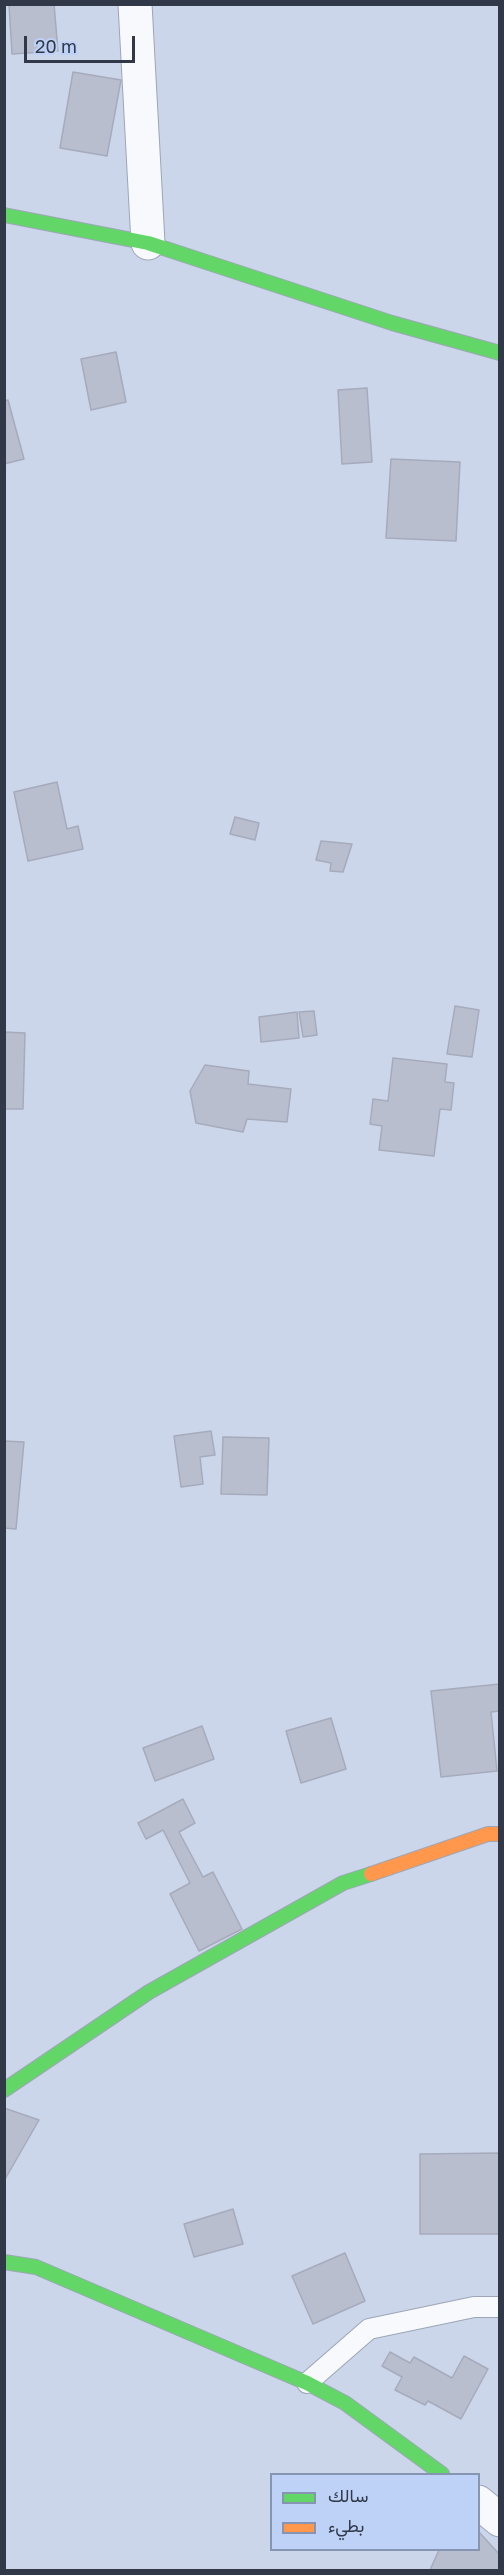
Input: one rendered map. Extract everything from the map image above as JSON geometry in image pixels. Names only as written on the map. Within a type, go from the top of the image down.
[{"type":"street","points":[[135,4],[148,243]]},
{"type":"street","points":[[4,215],[148,243],[392,323],[500,353]]},
{"type":"street","points":[[4,2090],[149,1992],[343,1883],[488,1834],[500,1834]]},
{"type":"street","points":[[4,2262],[36,2267],[307,2383],[345,2403],[439,2473]]},
{"type":"street","points":[[480,2504],[500,2520]]},
{"type":"lane","points":[[307,2383],[369,2329],[474,2307],[500,2307]]},
{"type":"building","points":[[9,4],[54,4],[58,51],[12,54]]},
{"type":"building","points":[[73,72],[121,80],[107,156],[60,148]]},
{"type":"building","points":[[116,352],[126,402],[91,410],[81,359]]},
{"type":"building","points":[[367,388],[372,462],[342,464],[338,390]]},
{"type":"building","points":[[8,400],[24,459],[4,464],[4,401]]},
{"type":"building","points":[[391,459],[460,462],[456,541],[386,538]]},
{"type":"building","points":[[57,782],[67,829],[78,826],[83,849],[28,861],[14,792]]},
{"type":"building","points":[[235,817],[259,823],[255,840],[230,834]]},
{"type":"building","points":[[321,841],[352,844],[343,872],[330,871],[331,863],[316,860]]},
{"type":"building","points":[[455,1006],[479,1010],[472,1057],[447,1054]]},
{"type":"building","points":[[314,1011],[317,1035],[303,1037],[299,1012]]},
{"type":"building","points":[[297,1012],[299,1038],[261,1042],[259,1017]]},
{"type":"building","points":[[4,1032],[25,1033],[23,1109],[4,1109]]},
{"type":"building","points":[[393,1058],[447,1064],[445,1082],[454,1083],[451,1110],[440,1109],[434,1156],[379,1150],[382,1126],[370,1124],[373,1099],[388,1101]]},
{"type":"building","points":[[205,1065],[249,1071],[248,1084],[291,1089],[287,1122],[247,1119],[243,1132],[196,1123],[190,1091]]},
{"type":"building","points":[[211,1431],[215,1455],[200,1457],[203,1484],[181,1487],[174,1436]]},
{"type":"building","points":[[223,1437],[269,1438],[267,1495],[221,1494]]},
{"type":"building","points":[[4,1441],[24,1442],[16,1529],[4,1528]]},
{"type":"building","points":[[500,1684],[500,1711],[491,1712],[497,1771],[441,1777],[431,1691]]},
{"type":"building","points":[[331,1718],[346,1769],[301,1783],[286,1731]]},
{"type":"building","points":[[202,1726],[214,1759],[155,1781],[143,1748]]},
{"type":"building","points":[[183,1799],[195,1823],[179,1832],[203,1877],[213,1872],[242,1929],[199,1951],[170,1894],[190,1883],[163,1830],[146,1839],[138,1823]]},
{"type":"building","points":[[4,2108],[39,2120],[4,2181]]},
{"type":"building","points":[[500,2153],[500,2234],[420,2234],[420,2154]]},
{"type":"building","points":[[233,2209],[243,2244],[194,2257],[184,2224]]},
{"type":"building","points":[[345,2253],[365,2301],[313,2324],[292,2276]]},
{"type":"building","points":[[390,2352],[410,2363],[414,2357],[452,2378],[464,2356],[488,2369],[461,2419],[428,2401],[425,2405],[395,2390],[402,2377],[382,2366]]},
{"type":"building","points":[[480,2533],[500,2555],[499,2570],[430,2570],[439,2551],[480,2551]]},
{"type":"traffic: fast","points":[[4,215],[148,243],[392,323],[500,353]]},
{"type":"traffic: fast","points":[[4,2090],[149,1992],[343,1883],[371,1874]]},
{"type":"traffic: fast","points":[[4,2262],[36,2267],[307,2383],[345,2403],[441,2473]]},
{"type":"traffic: slow","points":[[371,1874],[488,1834],[500,1834]]}]
